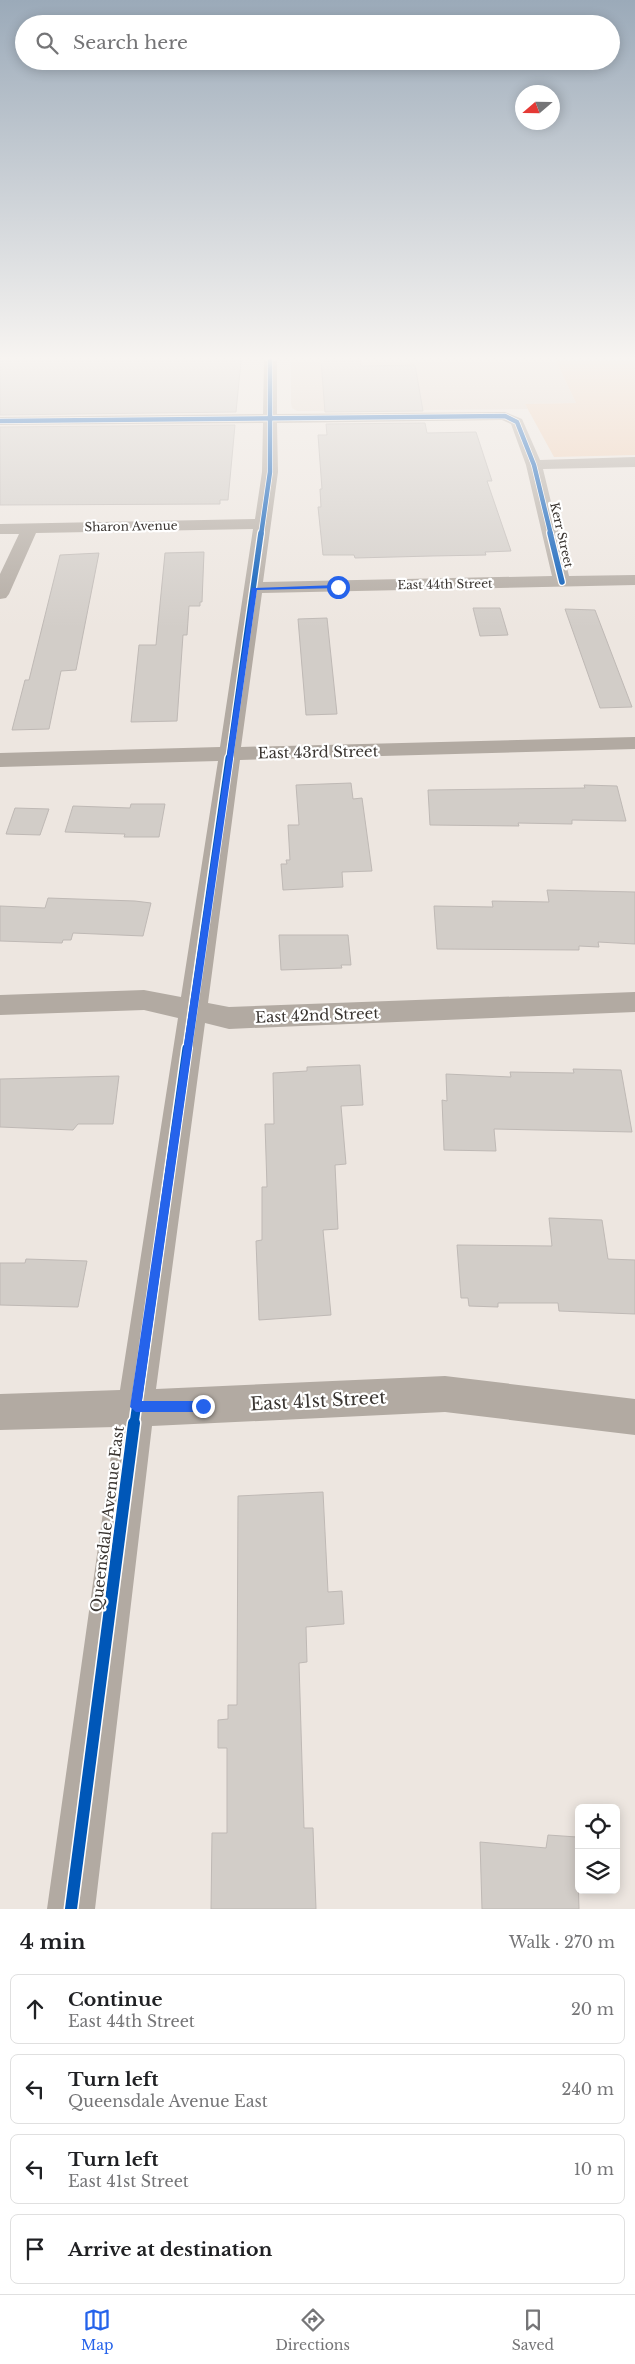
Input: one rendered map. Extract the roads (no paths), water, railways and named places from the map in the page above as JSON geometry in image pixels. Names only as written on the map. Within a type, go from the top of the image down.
[{"type":"street","name":"Queensdale Avenue East","points":[[71,1909],[136,1407],[255,588],[270,472],[270,450]]},
{"type":"street","name":"Kerr Street","points":[[528,450],[534,464],[562,582]]},
{"type":"street","points":[[534,464],[635,462]]},
{"type":"street","name":"Sharon Avenue","points":[[0,529],[262,524]]},
{"type":"street","points":[[0,594],[30,528]]},
{"type":"street","name":"East 44th Street","points":[[255,588],[635,580]]},
{"type":"street","name":"East 43rd Street","points":[[0,760],[635,743]]},
{"type":"street","name":"East 42nd Street","points":[[0,1005],[144,1000],[229,1018],[635,1002]]},
{"type":"street","name":"East 41st Street","points":[[0,1412],[203,1406],[446,1394],[635,1417]]}]
